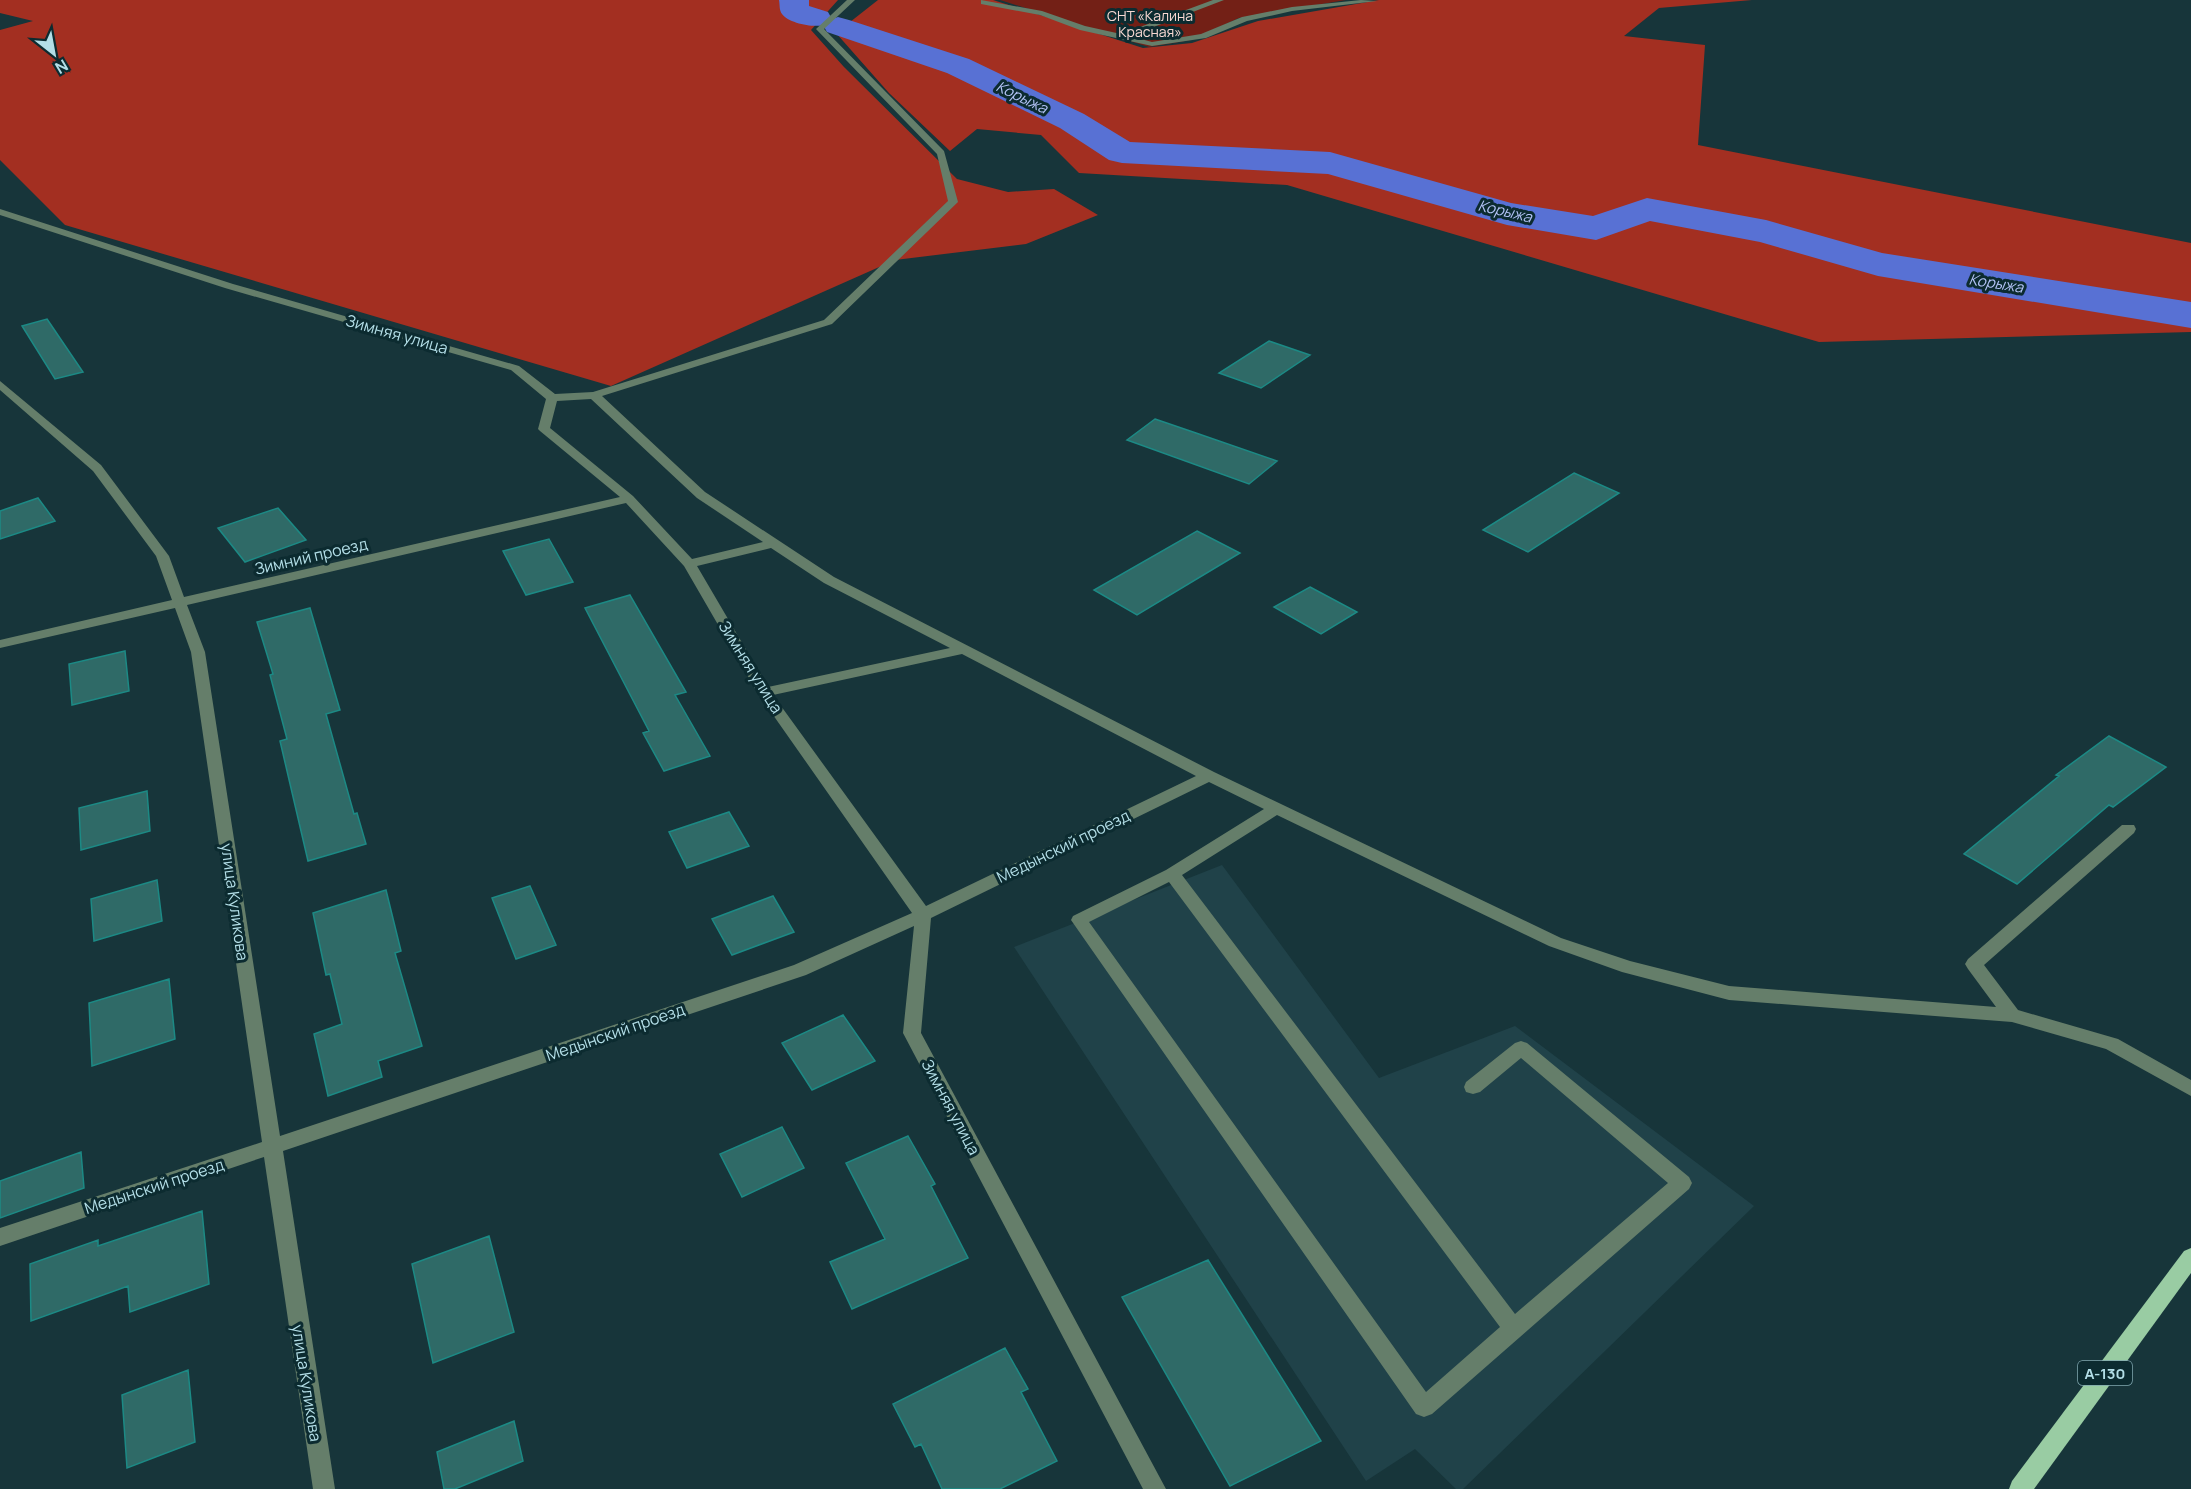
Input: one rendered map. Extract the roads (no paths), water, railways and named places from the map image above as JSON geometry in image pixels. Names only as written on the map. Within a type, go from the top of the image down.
[{"type":"main road","name":"А-130","points":[[2020,1489],[2191,1257]]},
{"type":"street","points":[[552,398],[594,395],[828,322],[953,202],[941,153],[820,29],[850,0]]},
{"type":"street","points":[[982,1],[1004,0]]},
{"type":"street","points":[[1122,36],[1220,0]]},
{"type":"street","points":[[982,1],[1042,13],[1083,28],[1152,44],[1203,36],[1245,19],[1292,9],[1373,1]]},
{"type":"street","name":"Зимняя улица","points":[[0,212],[229,286],[514,368],[552,398],[544,429],[629,499],[689,564],[764,692],[922,915],[912,1033],[1155,1489]]},
{"type":"street","name":"улица Куликова","points":[[0,384],[97,468],[162,556],[198,652],[324,1489]]},
{"type":"street","points":[[594,395],[701,495],[829,580],[1209,776],[1555,942],[1628,967],[1729,993],[2012,1015],[2112,1044],[2191,1089]]},
{"type":"street","name":"Зимний проезд","points":[[0,644],[629,499]]},
{"type":"street","points":[[689,564],[774,543]]},
{"type":"street","points":[[764,692],[961,650]]},
{"type":"street","name":"Медынский проезд","points":[[0,1237],[800,970],[922,915],[1209,776]]},
{"type":"street","points":[[1277,808],[1172,873],[1079,920],[1424,1407],[1682,1183],[1521,1048],[1473,1087]]},
{"type":"street","points":[[2012,1015],[1974,964],[2128,829]]},
{"type":"street","points":[[1172,873],[1514,1329]]},
{"type":"waterway","name":"Корыжа","points":[[794,0],[795,11],[817,18]]},
{"type":"waterway","name":"Корыжа","points":[[838,26],[958,66],[1072,121],[1122,152],[1330,163],[1507,214],[1596,228],[1647,209],[1766,232],[1878,264],[2191,315]]},
{"type":"park label","name":"СНТ «Калина Красная»","points":[[1150,24]]}]
